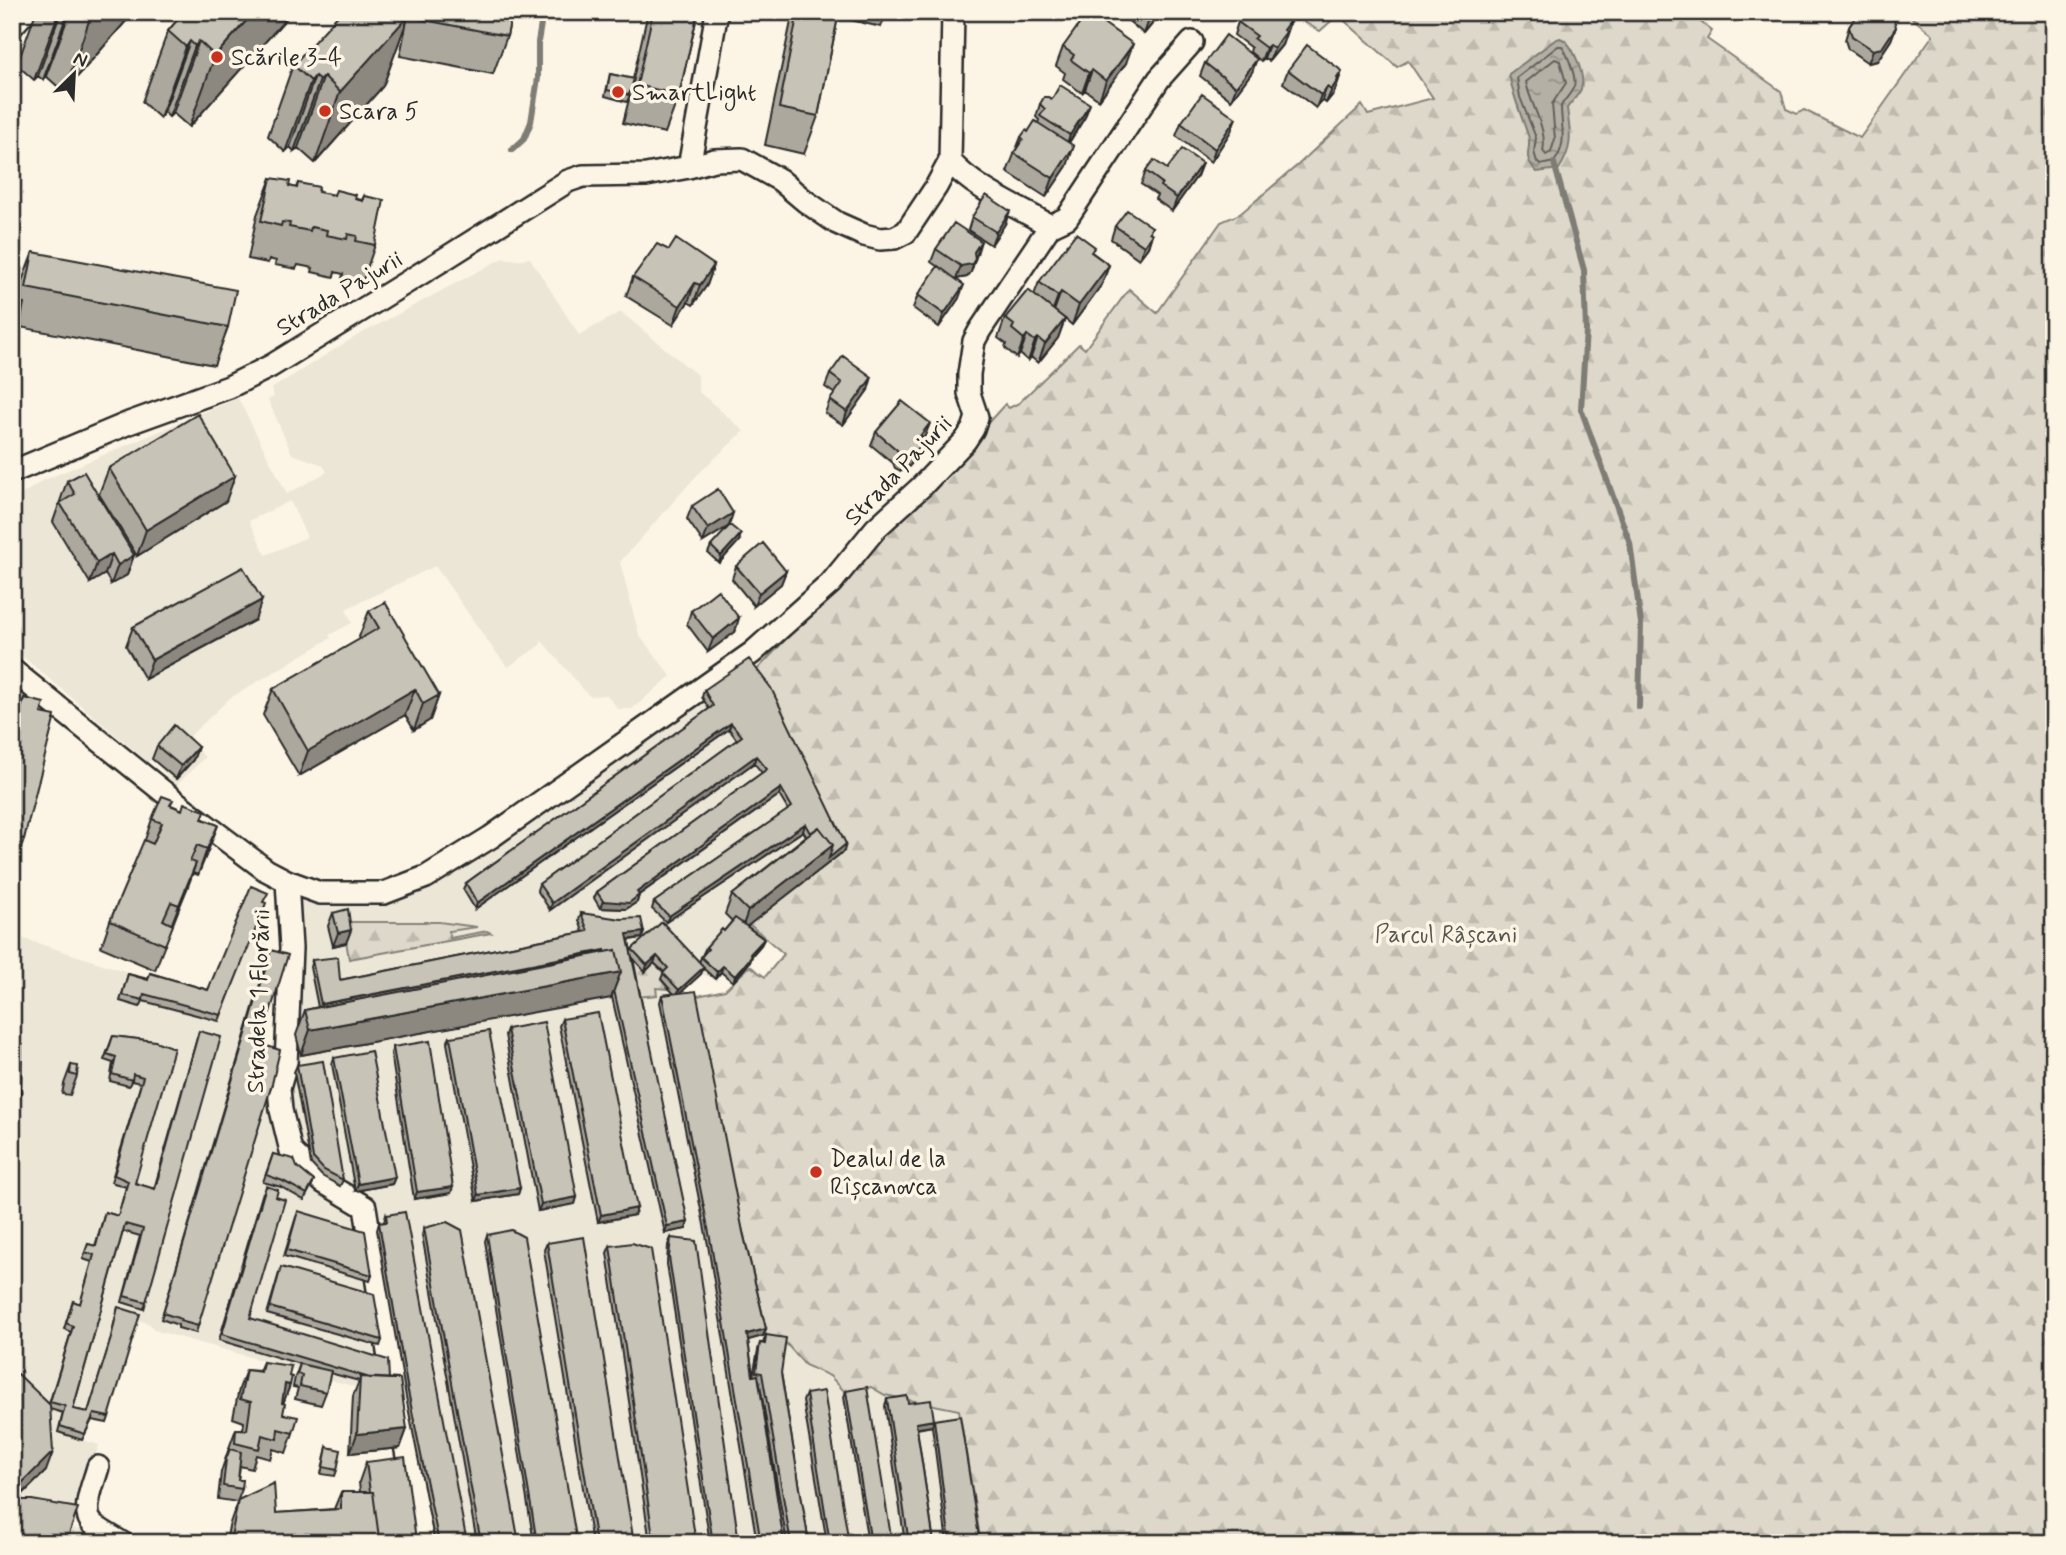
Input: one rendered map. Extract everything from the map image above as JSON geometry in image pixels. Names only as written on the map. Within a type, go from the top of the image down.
[{"type":"street","points":[[12,62],[56,12]]},
{"type":"street","points":[[688,167],[717,12]]},
{"type":"street","name":"Strada Pajurii","points":[[12,472],[129,423],[236,384],[271,366],[568,181],[583,176],[646,175],[714,160],[742,159],[780,180],[837,223],[864,235],[880,239],[894,238],[906,232],[950,161],[953,12]]},
{"type":"street","name":"Strada Pajurii","points":[[724,674],[752,653],[831,583],[876,528],[921,487],[973,429],[977,417],[969,393],[969,374],[974,341],[980,330],[1051,226],[1067,218],[1159,79],[1192,41]]},
{"type":"street","points":[[950,161],[972,181],[1051,226]]},
{"type":"street","name":"Stradela 1 Florării","points":[[12,670],[186,810],[266,870],[320,893],[384,893],[426,877],[491,836],[724,674]]},
{"type":"street","name":"Stradela 1 Florării","points":[[287,881],[291,948],[286,1065],[279,1088],[281,1110],[291,1151],[323,1182],[365,1207],[423,1543]]},
{"type":"street","points":[[98,1467],[88,1506],[88,1519],[122,1543]]},
{"type":"shaded area","points":[[503,258],[530,258],[579,335],[621,312],[698,376],[698,391],[744,431],[698,474],[620,562],[639,635],[671,676],[632,709],[618,709],[607,695],[589,696],[542,641],[539,646],[508,667],[435,566],[346,609],[352,623],[230,698],[187,739],[205,757],[176,786],[152,759],[148,762],[12,645],[12,501],[42,481],[238,398],[287,494],[327,472],[323,465],[292,454],[268,400],[274,397],[271,389],[353,338]],"holes":[[[290,501],[307,537],[266,555],[249,521]]]},
{"type":"shaded area","points":[[746,665],[844,851],[741,930],[761,945],[733,982],[721,972],[715,979],[701,974],[676,997],[785,1342],[805,1365],[830,1376],[845,1392],[871,1387],[885,1395],[959,1410],[981,1543],[433,1543],[374,1206],[299,1151],[288,1081],[301,1055],[296,1035],[296,943],[300,897],[426,885],[470,863]]},
{"type":"shaded area","points":[[248,893],[265,900],[268,957],[286,962],[257,1050],[294,1173],[325,1199],[357,1218],[398,1399],[154,1330],[150,1324],[138,1320],[107,1423],[92,1421],[83,1440],[99,1445],[71,1527],[110,1543],[12,1543],[12,935],[128,972],[126,981],[206,997]]},
{"type":"green space","name":"Parcul Râșcani","points":[[1294,12],[1688,12],[1712,31],[1707,39],[1781,91],[1786,109],[1797,114],[1804,110],[1860,138],[1933,35],[1905,12],[2054,12],[2054,1543],[981,1543],[959,1410],[885,1395],[871,1387],[845,1392],[830,1376],[805,1365],[785,1342],[763,1336],[693,997],[725,990],[750,966],[765,977],[784,954],[749,924],[844,851],[753,674],[1005,404],[1009,408],[1019,403],[1079,344],[1085,349],[1129,289],[1157,313],[1221,222],[1240,214],[1362,105],[1368,115],[1433,98],[1408,61],[1397,67],[1338,15],[1320,31],[1304,22]]},
{"type":"green space","points":[[343,922],[439,922],[477,927],[449,931],[450,938],[487,931],[491,933],[349,959]]},
{"type":"green space","points":[[630,955],[645,971],[654,963],[666,975],[661,980],[669,989],[656,988],[657,995],[637,997]]},
{"type":"water","points":[[1560,38],[1574,53],[1582,84],[1567,108],[1570,139],[1564,161],[1559,169],[1537,172],[1529,161],[1528,135],[1509,74]]},
{"type":"building","points":[[80,12],[97,12],[89,21]]},
{"type":"building","points":[[184,12],[254,12],[215,56],[199,41],[195,46],[190,41],[186,47],[168,31]]},
{"type":"building","points":[[341,12],[406,12],[409,15],[340,92],[324,76],[320,80],[315,76],[311,81],[293,65]]},
{"type":"building","points":[[415,12],[512,12],[507,36],[414,18]]},
{"type":"building","points":[[653,12],[698,12],[679,95],[637,85]]},
{"type":"building","points":[[798,12],[839,12],[818,116],[779,108]]},
{"type":"building","points":[[1088,12],[1133,44],[1106,81],[1092,70],[1089,73],[1071,60],[1074,55],[1063,47]]},
{"type":"building","points":[[1246,12],[1262,12],[1269,18],[1273,12],[1282,12],[1291,19],[1283,30],[1286,32],[1274,48],[1269,45],[1266,48],[1254,39],[1257,36],[1238,22]]},
{"type":"building","points":[[1859,12],[1884,12],[1894,19],[1896,27],[1882,48],[1873,50],[1852,36],[1849,27]]},
{"type":"building","points":[[1226,35],[1257,59],[1236,87],[1205,63]]},
{"type":"building","points":[[1307,45],[1342,71],[1331,90],[1327,87],[1321,95],[1288,70]]},
{"type":"building","points":[[610,74],[634,79],[629,95],[607,90]]},
{"type":"building","points":[[1060,85],[1090,104],[1070,135],[1040,116],[1045,109],[1040,104],[1044,97],[1052,99]]},
{"type":"building","points":[[1202,94],[1236,118],[1215,149],[1181,123]]},
{"type":"building","points":[[1035,121],[1074,146],[1053,178],[1014,153],[1023,139],[1021,137]]},
{"type":"building","points":[[1182,149],[1202,163],[1177,198],[1160,186],[1162,183],[1146,171],[1154,160],[1167,169]]},
{"type":"building","points":[[271,178],[290,181],[289,186],[297,188],[298,183],[319,187],[318,192],[334,195],[336,190],[356,195],[355,199],[363,201],[364,196],[384,200],[375,245],[356,241],[357,236],[348,234],[347,239],[326,235],[327,230],[311,227],[310,231],[289,227],[290,223],[282,222],[281,226],[261,221]]},
{"type":"building","points":[[986,195],[1010,211],[996,232],[972,217]]},
{"type":"building","points":[[1127,210],[1152,227],[1149,232],[1152,234],[1144,246],[1115,226]]},
{"type":"building","points":[[954,223],[981,241],[974,252],[975,259],[972,264],[961,266],[936,249]]},
{"type":"building","points":[[1076,233],[1095,247],[1091,252],[1109,265],[1079,305],[1061,292],[1058,296],[1039,282]]},
{"type":"building","points":[[676,239],[714,265],[700,285],[695,283],[680,306],[633,277],[657,244],[669,250]]},
{"type":"building","points":[[33,252],[236,290],[228,327],[26,288]]},
{"type":"building","points":[[938,266],[964,285],[944,314],[918,295]]},
{"type":"building","points":[[1028,290],[1065,319],[1045,344],[1038,338],[1035,341],[1027,335],[1024,339],[1012,329],[1014,325],[1005,318]]},
{"type":"building","points":[[12,301],[24,303],[12,365]]},
{"type":"building","points":[[843,356],[872,377],[847,412],[830,400],[842,383],[830,374]]},
{"type":"building","points":[[902,401],[930,423],[920,436],[925,440],[911,457],[906,458],[876,432]]},
{"type":"building","points":[[198,414],[235,476],[146,530],[109,468]]},
{"type":"building","points":[[84,472],[134,555],[118,565],[112,554],[97,563],[60,503],[75,494],[67,481]]},
{"type":"building","points":[[718,489],[733,513],[708,529],[692,506]]},
{"type":"building","points":[[730,525],[741,534],[721,556],[711,546]]},
{"type":"building","points":[[763,543],[786,571],[759,593],[736,566]]},
{"type":"building","points":[[243,567],[262,600],[152,660],[133,627]]},
{"type":"building","points":[[718,590],[739,618],[713,639],[691,611]]},
{"type":"building","points":[[385,602],[439,695],[423,704],[415,689],[308,751],[273,689],[379,628],[369,611]]},
{"type":"building","points":[[749,659],[771,688],[846,844],[829,858],[833,845],[819,827],[810,833],[805,824],[669,916],[654,902],[792,807],[781,788],[637,892],[639,895],[629,903],[603,901],[597,892],[767,769],[756,756],[552,903],[539,884],[742,736],[731,723],[477,903],[466,883],[713,706],[704,690]]},
{"type":"building","points":[[24,698],[44,703],[41,713],[55,716],[24,839],[12,837],[12,707],[21,709]]},
{"type":"building","points":[[174,725],[198,747],[181,766],[157,746]]},
{"type":"building","points":[[162,796],[173,800],[170,805],[182,810],[184,803],[205,811],[202,819],[218,825],[207,849],[197,845],[190,861],[196,863],[179,905],[171,902],[163,920],[173,925],[165,945],[110,921],[144,840],[153,844],[162,823],[152,819]]},
{"type":"building","points":[[819,827],[833,845],[748,911],[732,895]]},
{"type":"building","points":[[251,886],[268,893],[263,902],[266,903],[221,1015],[144,994],[143,1000],[122,995],[128,974],[148,980],[150,973],[208,990]]},
{"type":"building","points":[[348,909],[351,930],[338,933],[333,913]]},
{"type":"building","points":[[581,913],[621,919],[641,918],[644,932],[627,934],[688,1222],[667,1226],[614,990],[621,972],[616,950],[321,1004],[312,960],[338,957],[340,980],[588,931]]},
{"type":"building","points":[[735,918],[764,939],[735,976],[723,966],[717,972],[701,957],[708,949],[706,947]]},
{"type":"building","points":[[662,922],[704,967],[679,990],[663,973],[668,968],[657,956],[647,965],[632,949]]},
{"type":"building","points":[[271,950],[288,955],[260,1044],[280,1050],[198,1326],[163,1313]]},
{"type":"building","points":[[616,950],[621,972],[310,1030],[305,1010]]},
{"type":"building","points":[[696,991],[743,1232],[766,1329],[747,1334],[753,1376],[758,1375],[784,1543],[761,1543],[710,1238],[662,995]]},
{"type":"building","points":[[598,1013],[637,1208],[601,1215],[562,1019]]},
{"type":"building","points":[[544,1022],[577,1197],[541,1204],[507,1029]]},
{"type":"building","points":[[199,1031],[221,1037],[146,1302],[124,1296],[143,1229],[125,1224],[73,1409],[88,1412],[118,1307],[140,1314],[109,1417],[94,1414],[85,1434],[60,1426],[65,1406],[50,1402],[73,1326],[66,1323],[73,1301],[80,1304],[94,1255],[85,1252],[88,1244],[96,1246],[105,1212],[118,1216],[128,1181],[114,1175],[143,1077],[133,1074],[132,1080],[112,1074],[116,1057],[107,1054],[113,1036],[155,1041],[174,1048],[135,1183],[155,1189]]},
{"type":"building","points":[[489,1031],[520,1188],[478,1195],[450,1037]]},
{"type":"building","points":[[430,1041],[453,1187],[417,1192],[393,1047]]},
{"type":"building","points":[[12,1044],[22,1044],[21,1092],[12,1092]]},
{"type":"building","points":[[371,1051],[395,1177],[358,1184],[334,1058]]},
{"type":"building","points":[[323,1061],[343,1180],[324,1170],[313,1158],[297,1065]]},
{"type":"building","points":[[71,1065],[78,1066],[77,1076],[70,1074]]},
{"type":"building","points":[[273,1154],[294,1159],[297,1167],[314,1181],[307,1194],[266,1175]]},
{"type":"building","points":[[266,1186],[278,1190],[276,1197],[285,1200],[250,1318],[388,1360],[389,1379],[370,1378],[222,1334]]},
{"type":"building","points":[[298,1211],[365,1231],[372,1275],[287,1250]]},
{"type":"building","points":[[405,1212],[467,1543],[439,1543],[408,1391],[379,1223],[387,1222],[386,1215]]},
{"type":"building","points":[[447,1222],[462,1230],[519,1543],[481,1543],[424,1228]]},
{"type":"building","points":[[511,1230],[524,1237],[577,1543],[537,1543],[487,1235]]},
{"type":"building","points":[[584,1237],[634,1543],[596,1543],[547,1243]]},
{"type":"building","points":[[671,1238],[696,1241],[739,1543],[713,1543],[669,1257]]},
{"type":"building","points":[[632,1243],[651,1249],[696,1543],[654,1543],[610,1246]]},
{"type":"building","points":[[281,1267],[374,1294],[382,1340],[270,1307]]},
{"type":"building","points":[[14,1333],[21,1335],[18,1344],[12,1342]]},
{"type":"building","points":[[766,1335],[786,1338],[781,1373],[809,1543],[791,1543],[762,1373],[756,1372],[760,1343],[765,1344]]},
{"type":"building","points":[[263,1362],[291,1366],[290,1385],[285,1384],[283,1414],[298,1417],[293,1433],[278,1429],[277,1439],[262,1435],[259,1449],[235,1443],[236,1429],[247,1430],[251,1402],[240,1399],[246,1370],[261,1372]]},
{"type":"building","points":[[300,1364],[331,1371],[326,1392],[300,1386],[302,1375],[297,1374]]},
{"type":"building","points":[[18,1374],[50,1405],[53,1452],[20,1485],[12,1485],[12,1375]]},
{"type":"building","points":[[360,1377],[400,1379],[407,1429],[357,1434]]},
{"type":"building","points":[[867,1387],[892,1543],[871,1543],[846,1391]]},
{"type":"building","points":[[824,1391],[849,1543],[830,1543],[806,1394]]},
{"type":"building","points":[[907,1396],[908,1403],[931,1400],[934,1420],[916,1423],[934,1543],[909,1543],[887,1399]]},
{"type":"building","points":[[960,1416],[980,1543],[950,1543],[934,1420]]},
{"type":"building","points":[[327,1447],[341,1450],[337,1470],[323,1467]]},
{"type":"building","points":[[230,1449],[241,1452],[238,1480],[243,1480],[242,1489],[223,1486]]},
{"type":"building","points":[[405,1457],[416,1540],[377,1543],[379,1538],[373,1492],[370,1492],[366,1462]]},
{"type":"building","points":[[274,1483],[276,1513],[341,1509],[341,1492],[373,1492],[379,1538],[367,1538],[367,1543],[230,1543],[238,1500]]},
{"type":"building","points":[[12,1500],[32,1500],[78,1508],[66,1543],[12,1543]]},
{"type":"waterway","points":[[512,150],[524,139],[531,122],[538,78],[538,42],[543,12]]},
{"type":"waterway","points":[[1554,163],[1584,270],[1586,330],[1581,409],[1630,543],[1641,623],[1639,707]]},
{"type":"place","name":"Scările 3-4","points":[[217,57]]},
{"type":"place","name":"SmartLight","points":[[618,92]]},
{"type":"place","name":"Scara 5","points":[[325,111]]},
{"type":"place","name":"Dealul de la Rîșcanovca","points":[[816,1172]]}]
